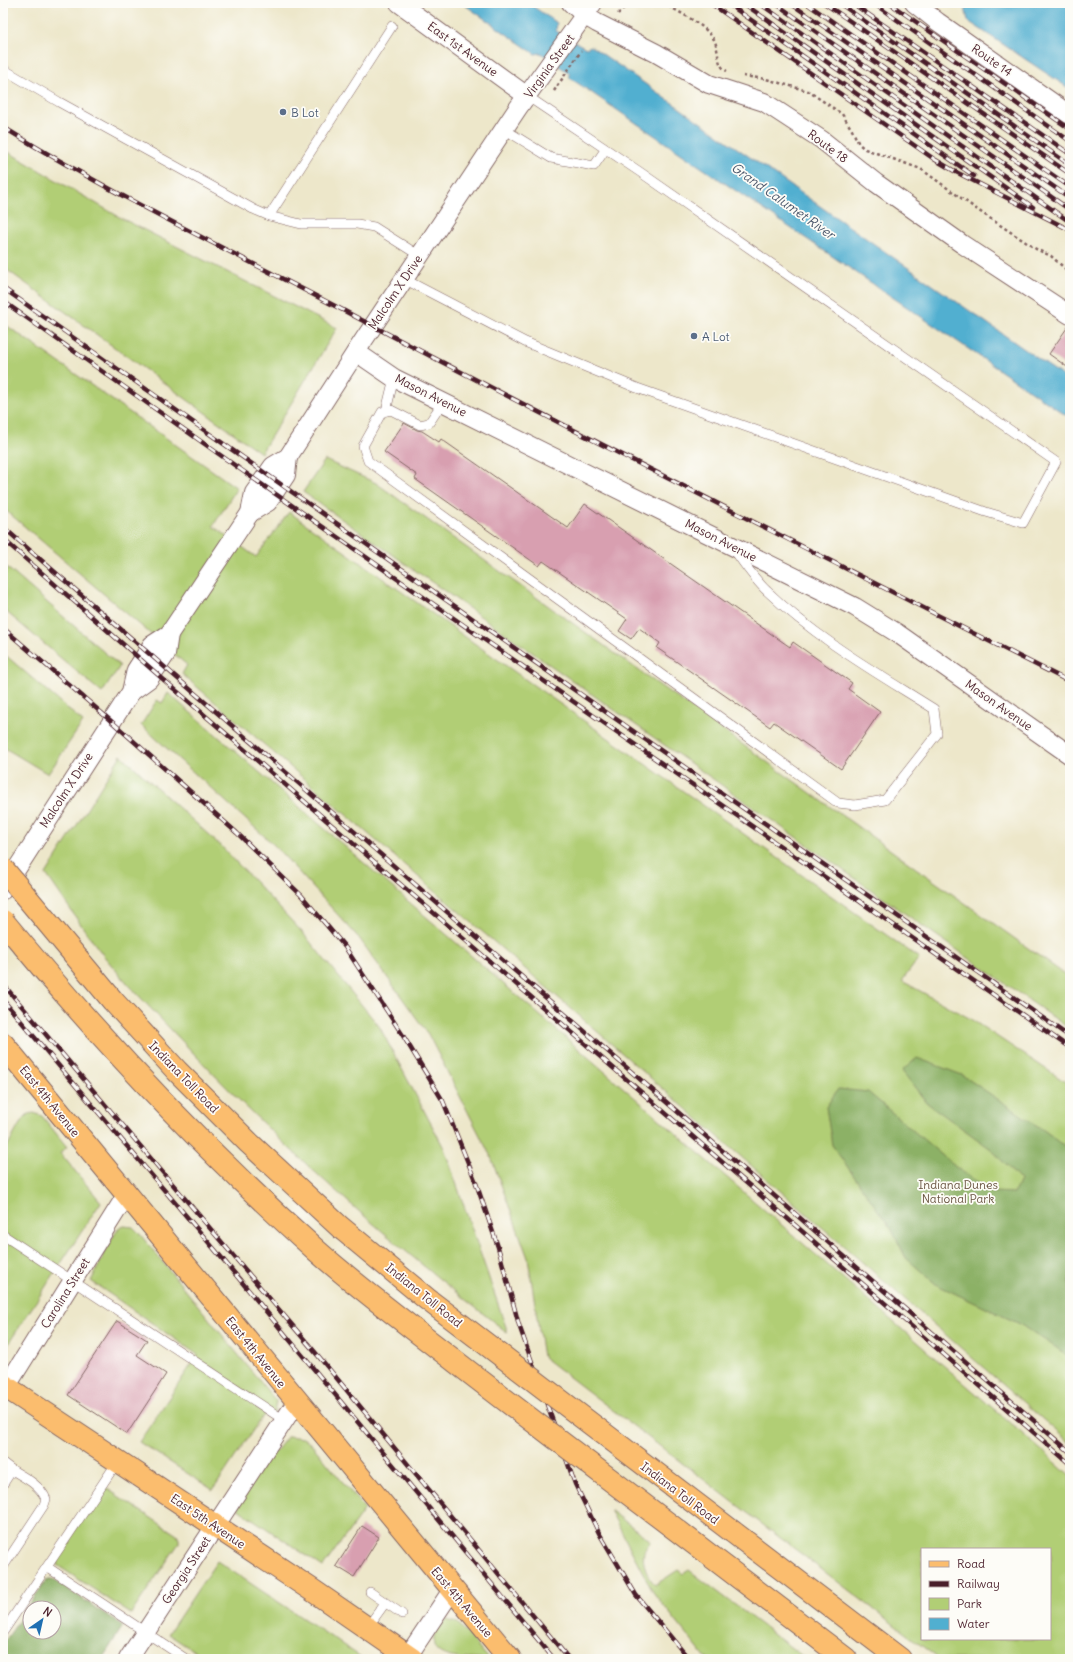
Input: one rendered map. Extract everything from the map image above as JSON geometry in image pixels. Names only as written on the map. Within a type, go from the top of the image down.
[{"type":"main road","points":[[3,860],[33,905]]},
{"type":"main road","name":"Indiana Toll Road","points":[[3,869],[113,1001],[177,1071],[249,1143],[340,1227],[433,1304],[900,1659]]},
{"type":"main road","points":[[7,927],[90,1023],[154,1093],[228,1168],[319,1252],[491,1389],[846,1659]]},
{"type":"main road","name":"East 4th Avenue","points":[[3,1044],[510,1659]]},
{"type":"main road","name":"East 5th Avenue","points":[[4,1388],[215,1525],[409,1658]]},
{"type":"street","name":"East 1st Avenue","points":[[399,3],[527,96]]},
{"type":"street","name":"Route 14","points":[[914,3],[938,22],[1070,115]]},
{"type":"street","name":"Virginia Street","points":[[504,128],[573,32],[583,7]]},
{"type":"street","name":"Route 18","points":[[583,7],[597,23],[656,53],[709,84],[764,102],[822,140],[876,183],[962,244],[1070,315]]},
{"type":"street","name":"Malcolm X Drive","points":[[3,890],[131,692],[149,679],[158,667],[166,654],[169,634],[250,513],[268,502],[286,475],[288,457],[504,128]]},
{"type":"street","name":"Mason Avenue","points":[[356,352],[394,378],[855,607],[897,633],[1070,755]]},
{"type":"street","name":"Carolina Street","points":[[4,1388],[127,1194]]},
{"type":"street","name":"Georgia Street","points":[[128,1659],[297,1401]]},
{"type":"street","points":[[409,1658],[452,1590]]},
{"type":"lane","points":[[269,216],[392,26]]},
{"type":"lane","points":[[3,69],[59,102],[253,209],[269,216],[301,224],[357,224],[374,226],[420,256]]},
{"type":"lane","points":[[404,279],[525,342],[638,388],[980,510],[1023,523],[1056,462],[640,172],[527,96]]},
{"type":"lane","points":[[504,128],[551,158],[594,166],[606,150]]},
{"type":"lane","points":[[386,411],[394,378]]},
{"type":"lane","points":[[443,402],[429,423],[420,425],[391,410],[382,412],[363,446],[368,461],[838,803],[855,805],[885,800],[937,734],[934,709],[840,650],[797,618],[766,590],[729,544]]},
{"type":"lane","points":[[3,1235],[284,1420]]},
{"type":"lane","points":[[3,1632],[118,1461]]},
{"type":"lane","points":[[3,1463],[43,1492],[46,1499],[44,1505],[3,1567]]},
{"type":"lane","points":[[3,1484],[12,1470]]},
{"type":"lane","points":[[47,1567],[186,1659]]},
{"type":"lane","points":[[370,1592],[402,1614]]},
{"type":"lane","points":[[367,1628],[385,1603]]},
{"type":"path","points":[[618,14],[628,3]]},
{"type":"path","points":[[664,3],[688,17],[712,36],[716,43],[719,63],[724,70],[732,73]]},
{"type":"path","points":[[554,91],[585,46]]},
{"type":"path","points":[[739,76],[766,79],[808,91],[842,114],[859,144],[865,149],[921,169],[1036,249],[1051,256],[1070,273]]},
{"type":"green space","points":[[3,149],[121,218],[337,328],[261,453],[3,267]]},
{"type":"green space","name":"Indiana Dunes National Park","points":[[3,323],[237,488],[213,526],[256,557],[289,512],[919,958],[902,981],[969,1018],[1070,1085],[1070,1443],[492,940],[182,674],[187,665],[3,508]]},
{"type":"green space","points":[[325,460],[376,483],[1070,978],[1070,1029],[303,492]]},
{"type":"green space","points":[[3,564],[120,666],[102,693],[3,609]]},
{"type":"green space","points":[[3,653],[83,722],[48,774],[3,747]]},
{"type":"green space","points":[[168,693],[1070,1475],[1070,1659],[939,1659],[543,1357],[528,1258],[491,1157],[428,1034],[359,938],[274,845],[141,725],[157,700],[162,703]]},
{"type":"green space","points":[[121,755],[222,847],[302,932],[379,1026],[444,1148],[508,1333],[464,1299],[380,1229],[338,1193],[258,1119],[219,1080],[112,966],[88,935],[46,874]]},
{"type":"green space","points":[[917,1058],[962,1075],[1045,1131],[1070,1150],[1070,1357],[1022,1325],[937,1285],[906,1258],[892,1230],[832,1145],[826,1107],[838,1089],[868,1092],[957,1168],[992,1192],[1014,1193],[1020,1180],[991,1149],[927,1103],[902,1071]]},
{"type":"green space","points":[[34,1113],[42,1116],[67,1147],[60,1153],[101,1202],[3,1352],[3,1154],[22,1120],[28,1114]]},
{"type":"green space","points":[[124,1226],[133,1227],[139,1233],[276,1401],[274,1414],[271,1411],[262,1417],[213,1490],[139,1442],[198,1355],[91,1281],[113,1237],[118,1229]]},
{"type":"green space","points":[[288,1436],[303,1438],[312,1445],[365,1509],[323,1567],[238,1509],[271,1451],[276,1451]]},
{"type":"green space","points":[[106,1488],[177,1535],[179,1539],[179,1543],[131,1614],[57,1565],[57,1558],[83,1517]]},
{"type":"green space","points":[[610,1510],[651,1541],[646,1548],[643,1560],[648,1574],[655,1585],[678,1570],[683,1574],[689,1570],[806,1659],[706,1659],[653,1592]]},
{"type":"green space","points":[[217,1561],[364,1659],[206,1659],[168,1634]]},
{"type":"green space","points":[[48,1580],[54,1580],[123,1626],[102,1659],[3,1659],[3,1644],[22,1616],[22,1640],[62,1640],[62,1600],[33,1600],[45,1582]]},
{"type":"green space","points":[[447,1620],[458,1623],[489,1659],[463,1659],[444,1655],[438,1651],[434,1645],[434,1637],[439,1627]]},
{"type":"water","name":"Grand Calumet River","points":[[462,3],[528,3],[557,23],[556,31],[586,48],[591,46],[1070,381],[1070,418],[570,78],[569,73],[541,53],[535,54]]},
{"type":"water","points":[[964,3],[1070,3],[1070,89],[968,21]]},
{"type":"building","points":[[1070,325],[1070,369],[1049,354]]},
{"type":"building","points":[[404,423],[422,431],[439,442],[441,439],[568,528],[585,504],[790,647],[793,642],[852,683],[848,689],[880,712],[841,769],[774,722],[770,727],[657,648],[660,643],[639,628],[631,639],[619,631],[627,619],[543,561],[539,566],[415,479],[417,475],[384,452]]},
{"type":"building","points":[[117,1321],[147,1340],[137,1355],[166,1374],[127,1434],[68,1395]]},
{"type":"building","points":[[362,1526],[379,1537],[354,1577],[336,1566]]},
{"type":"railway","points":[[710,3],[934,159],[956,172],[1070,230]]},
{"type":"railway","points":[[727,3],[974,176]]},
{"type":"railway","points":[[743,3],[1033,207]]},
{"type":"railway","points":[[759,3],[1070,222]]},
{"type":"railway","points":[[775,3],[1070,210]]},
{"type":"railway","points":[[790,3],[1070,198]]},
{"type":"railway","points":[[806,3],[1070,187]]},
{"type":"railway","points":[[824,3],[1070,174]]},
{"type":"railway","points":[[839,3],[1070,165]]},
{"type":"railway","points":[[852,3],[1070,154]]},
{"type":"railway","points":[[873,3],[1070,141]]},
{"type":"railway","points":[[889,3],[1070,129]]},
{"type":"railway","points":[[3,127],[46,153],[133,201],[443,363],[1070,682]]},
{"type":"railway","points":[[3,288],[1070,1037]]},
{"type":"railway","points":[[3,301],[247,474],[1070,1048]]},
{"type":"railway","points":[[3,527],[1070,1452]]},
{"type":"railway","points":[[3,539],[1070,1464]]},
{"type":"railway","points":[[3,628],[111,721],[237,833],[301,895],[345,947],[402,1034],[443,1101],[475,1180],[498,1247],[519,1325],[575,1484],[599,1533],[636,1595],[689,1659]]},
{"type":"railway","points":[[3,984],[320,1358],[569,1659]]},
{"type":"railway","points":[[3,1000],[221,1257],[554,1659]]},
{"type":"place","name":"B Lot","points":[[283,112]]},
{"type":"place","name":"A Lot","points":[[694,336]]}]
